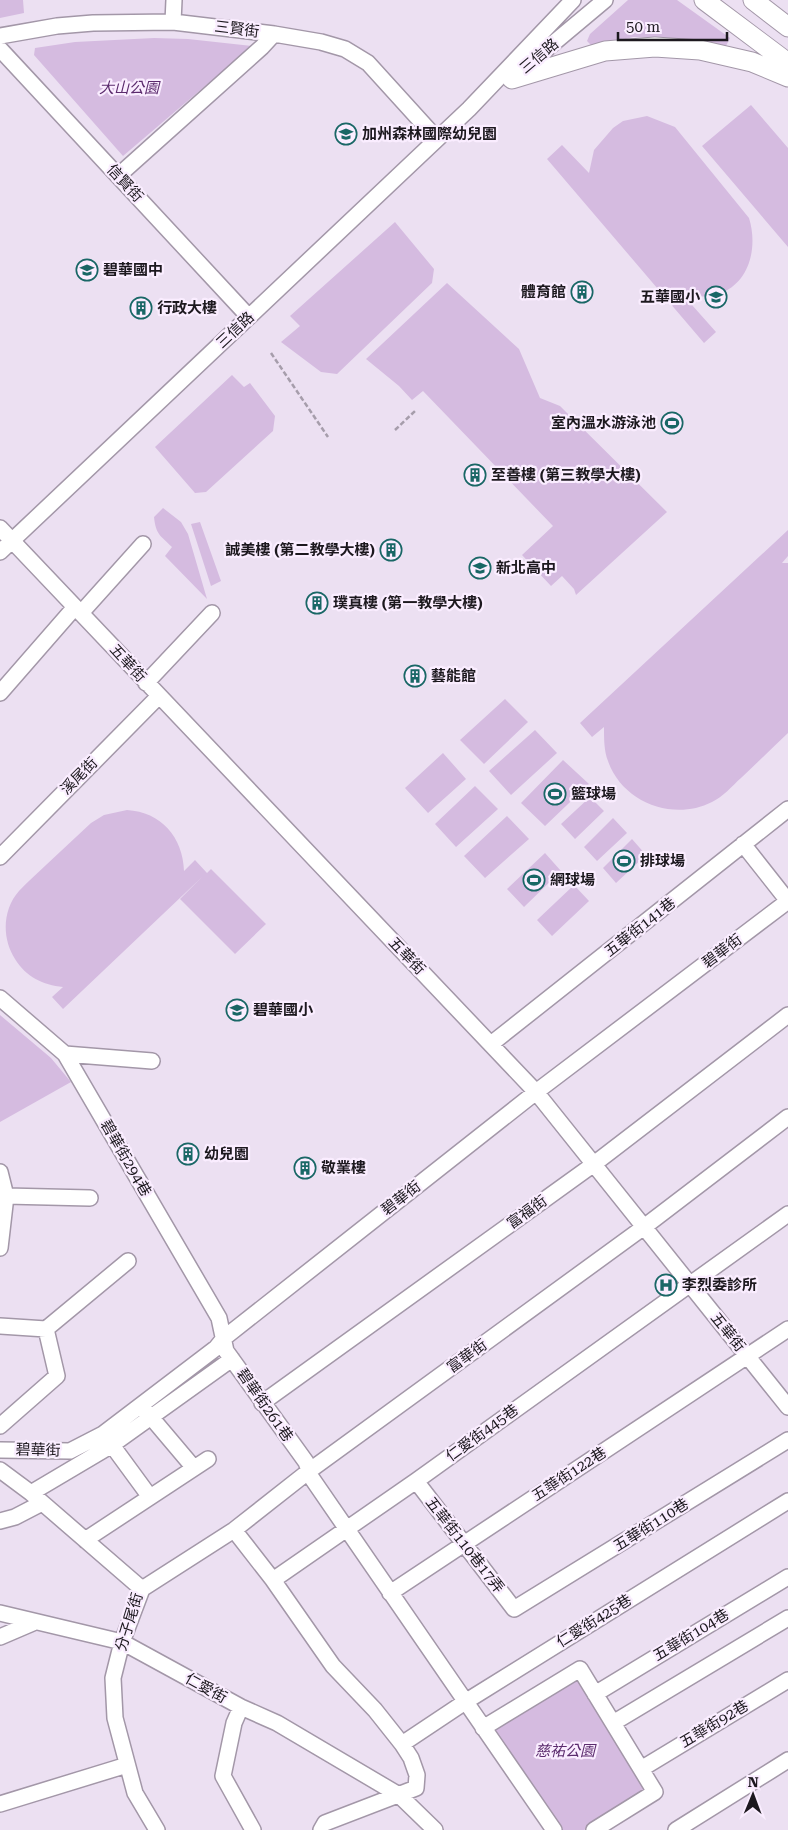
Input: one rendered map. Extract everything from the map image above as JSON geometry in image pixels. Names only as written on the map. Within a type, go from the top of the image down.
[{"type":"main road","points":[[704,0],[788,63]]},
{"type":"main road","points":[[753,0],[788,27]]},
{"type":"main road","points":[[512,79],[605,51],[655,47],[700,50],[752,62],[788,77]]},
{"type":"street","points":[[173,22],[174,0]]},
{"type":"street","name":"三信路","points":[[470,109],[512,79],[605,0]]},
{"type":"street","name":"三信路","points":[[0,552],[470,109],[569,2]]},
{"type":"street","name":"三賢街","points":[[0,36],[57,26],[93,23],[173,22],[274,34],[321,42],[345,49],[368,63],[437,139]]},
{"type":"street","points":[[118,176],[262,47],[274,34]]},
{"type":"street","name":"信賢街","points":[[0,49],[249,317]]},
{"type":"street","name":"五華街","points":[[0,528],[536,1092],[788,1407]]},
{"type":"street","points":[[0,693],[143,544]]},
{"type":"street","points":[[146,683],[212,613]]},
{"type":"street","name":"溪尾街","points":[[0,857],[159,696]]},
{"type":"street","name":"五華街141巷","points":[[491,1044],[788,809]]},
{"type":"street","points":[[743,844],[788,901]]},
{"type":"street","name":"碧華街","points":[[0,1450],[70,1451],[108,1440],[146,1411],[216,1348],[224,1338],[536,1092],[788,901]]},
{"type":"street","name":"碧華街294巷","points":[[0,998],[65,1054],[219,1318],[224,1338]]},
{"type":"street","name":"富福街","points":[[262,1403],[594,1164],[788,1014]]},
{"type":"street","points":[[65,1054],[152,1061]]},
{"type":"street","name":"富華街","points":[[142,1589],[234,1530],[309,1471],[644,1227],[788,1117]]},
{"type":"street","points":[[0,1172],[6,1196],[0,1248]]},
{"type":"street","points":[[6,1196],[90,1198]]},
{"type":"street","name":"仁愛街445巷","points":[[273,1580],[416,1481],[788,1214]]},
{"type":"street","points":[[0,1326],[46,1329],[128,1261]]},
{"type":"street","points":[[0,1426],[57,1376],[46,1329]]},
{"type":"street","name":"五華街122巷","points":[[390,1593],[788,1329]]},
{"type":"street","name":"碧華街261巷","points":[[224,1338],[226,1351],[306,1462],[311,1477],[554,1830]]},
{"type":"street","points":[[194,1468],[146,1411],[232,1359]]},
{"type":"street","points":[[0,1521],[15,1517],[108,1440],[150,1497]]},
{"type":"street","name":"五華街110巷","points":[[514,1609],[788,1440]]},
{"type":"street","points":[[85,1540],[208,1459]]},
{"type":"street","name":"分子尾街","points":[[0,1470],[37,1498],[142,1589],[122,1642],[113,1678],[115,1718],[135,1793],[157,1830]]},
{"type":"street","name":"五華街110巷17弄","points":[[416,1481],[514,1609]]},
{"type":"street","name":"仁愛街425巷","points":[[402,1744],[465,1702],[788,1501]]},
{"type":"street","points":[[234,1530],[273,1580],[333,1666],[375,1710],[402,1744],[411,1758],[417,1775],[416,1788],[325,1823],[321,1830]]},
{"type":"street","name":"五華街104巷","points":[[595,1694],[788,1577]]},
{"type":"street","name":"仁愛街","points":[[0,1613],[122,1642],[241,1707],[277,1723],[399,1795],[435,1830]]},
{"type":"street","points":[[613,1723],[788,1618]]},
{"type":"street","points":[[0,1637],[35,1622]]},
{"type":"street","points":[[483,1728],[580,1669],[655,1792],[594,1830]]},
{"type":"street","name":"五華街92巷","points":[[641,1769],[788,1680]]},
{"type":"street","points":[[241,1707],[234,1723],[222,1776],[253,1830]]},
{"type":"street","points":[[676,1830],[788,1760]]},
{"type":"street","points":[[0,1804],[127,1765]]},
{"type":"path","points":[[271,353],[328,437]]},
{"type":"path","points":[[395,430],[415,411]]},
{"type":"green space","points":[[0,0],[23,0],[24,13],[0,18]]},
{"type":"green space","points":[[628,0],[677,0],[730,38],[726,46],[707,41],[633,37],[594,48],[587,41],[590,34]]},
{"type":"green space","name":"大山公園","points":[[154,38],[188,39],[252,46],[123,156],[34,55],[35,48],[75,42]]},
{"type":"green space","points":[[751,105],[788,148],[788,247],[702,146]]},
{"type":"green space","points":[[647,116],[675,127],[749,218],[752,229],[752,252],[749,263],[738,282],[730,289],[719,294],[684,296],[716,332],[704,343],[547,159],[562,145],[589,173],[594,150],[613,128],[623,121]]},
{"type":"green space","points":[[395,222],[434,269],[432,283],[337,374],[321,372],[281,342],[300,326],[290,316]]},
{"type":"green space","points":[[447,283],[519,349],[540,398],[560,406],[667,512],[576,595],[574,589],[562,576],[551,586],[522,555],[553,526],[423,391],[412,400],[399,386],[366,359]]},
{"type":"green space","points":[[232,375],[244,387],[250,383],[275,416],[273,431],[206,492],[195,493],[155,447]]},
{"type":"green space","points":[[163,508],[181,522],[188,534],[207,599],[165,556],[172,547],[157,531],[154,517]]},
{"type":"green space","points":[[200,522],[221,581],[211,586],[191,524]]},
{"type":"green space","points":[[788,530],[788,556],[782,563],[788,563],[788,733],[727,791],[712,802],[697,808],[666,809],[637,797],[625,788],[615,775],[608,761],[605,749],[604,727],[592,737],[580,723]]},
{"type":"green space","points":[[505,699],[528,722],[484,764],[460,740]]},
{"type":"green space","points":[[535,730],[557,753],[511,795],[489,771]]},
{"type":"green space","points":[[443,753],[466,779],[428,813],[405,788]]},
{"type":"green space","name":"籃球場","points":[[563,760],[589,784],[545,826],[521,803]]},
{"type":"green space","points":[[475,786],[498,809],[456,847],[435,824]]},
{"type":"green space","points":[[590,797],[604,811],[575,839],[561,824]]},
{"type":"green space","points":[[127,810],[139,812],[160,821],[174,837],[179,847],[184,871],[195,860],[207,873],[211,869],[266,924],[235,954],[180,899],[202,877],[63,1009],[52,997],[63,987],[36,979],[24,971],[15,959],[6,934],[9,907],[22,888],[91,823],[104,815]]},
{"type":"green space","points":[[507,816],[529,839],[485,878],[464,856]]},
{"type":"green space","name":"排球場","points":[[613,818],[627,833],[597,861],[584,847]]},
{"type":"green space","name":"排球場","points":[[632,839],[646,855],[616,883],[603,868]]},
{"type":"green space","name":"網球場","points":[[545,853],[561,871],[524,907],[507,889]]},
{"type":"green space","name":"網球場","points":[[574,885],[589,901],[552,936],[537,920]]},
{"type":"green space","points":[[0,1015],[51,1058],[71,1082],[0,1122]]},
{"type":"green space","name":"慈祐公園","points":[[578,1675],[649,1791],[584,1830],[557,1830],[488,1729]]},
{"type":"place","name":"加州森林國際幼兒園","points":[[346,134]]},
{"type":"place","name":"碧華國中","points":[[87,270]]},
{"type":"place","name":"體育館","points":[[582,292]]},
{"type":"place","name":"五華國小","points":[[716,297]]},
{"type":"place","name":"行政大樓","points":[[141,308]]},
{"type":"place","name":"室內溫水游泳池","points":[[672,423]]},
{"type":"place","name":"至善樓 (第三教學大樓)","points":[[475,475]]},
{"type":"place","name":"誠美樓 (第二教學大樓)","points":[[391,550]]},
{"type":"place","name":"新北高中","points":[[480,568]]},
{"type":"place","name":"璞真樓 (第一教學大樓)","points":[[317,603]]},
{"type":"place","name":"藝能館","points":[[415,676]]},
{"type":"place","name":"籃球場","points":[[555,794]]},
{"type":"place","name":"排球場","points":[[624,861]]},
{"type":"place","name":"網球場","points":[[534,880]]},
{"type":"place","name":"碧華國小","points":[[237,1010]]},
{"type":"place","name":"幼兒園","points":[[188,1154]]},
{"type":"place","name":"敬業樓","points":[[305,1168]]},
{"type":"place","name":"李烈委診所","points":[[666,1285]]}]
